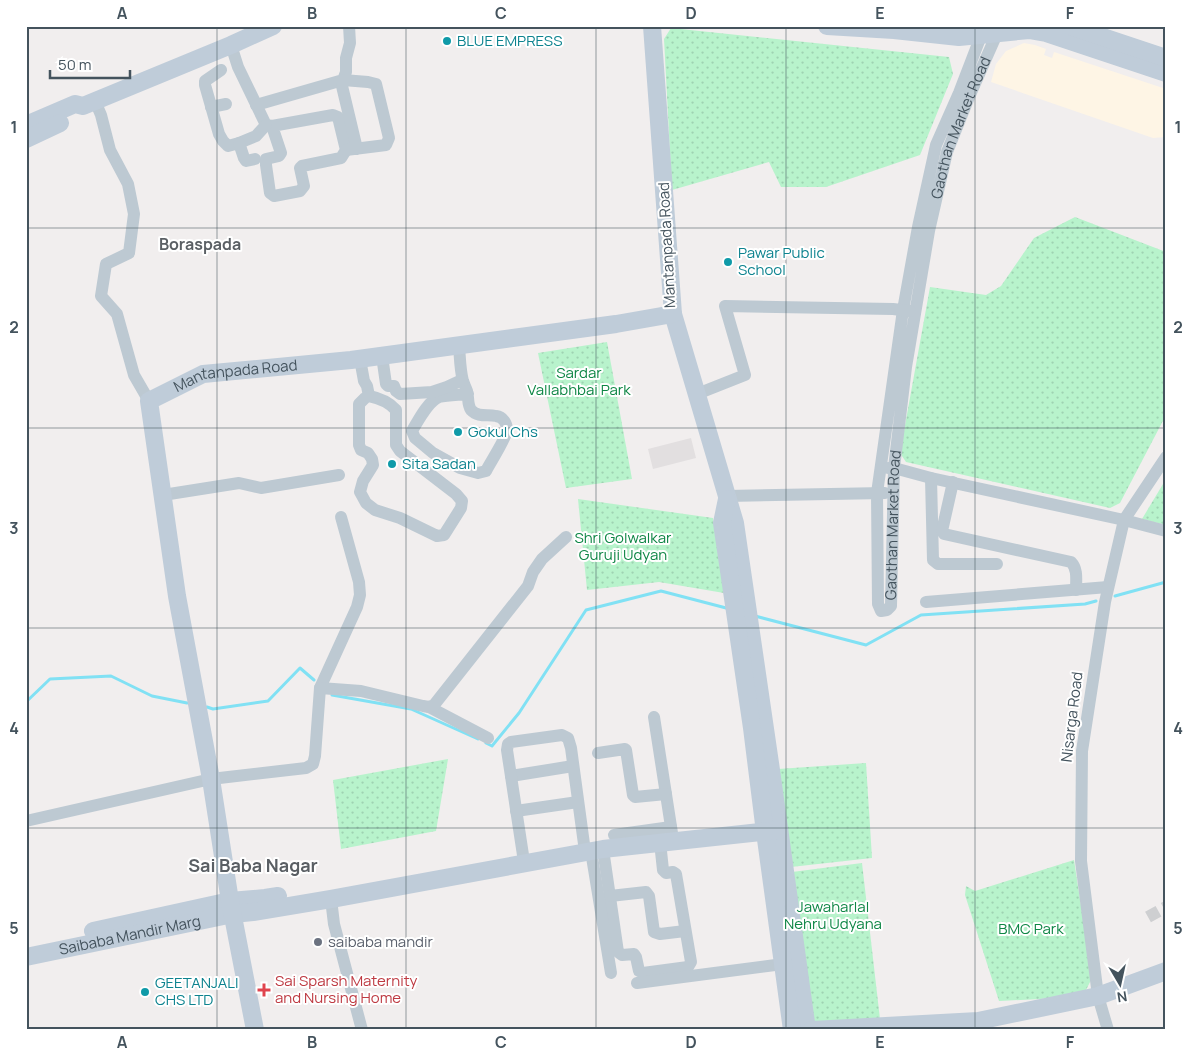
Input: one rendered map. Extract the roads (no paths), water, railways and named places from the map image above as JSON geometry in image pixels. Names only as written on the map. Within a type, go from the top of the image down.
[{"type":"street","points":[[26,125],[75,104],[89,104],[273,26]]},
{"type":"street","points":[[349,26],[350,43],[342,86],[351,150]]},
{"type":"street","name":"Mantanpada Road","points":[[149,400],[203,374],[369,358],[616,324],[673,314],[652,26]]},
{"type":"street","points":[[827,26],[894,30],[959,37],[1006,29],[1046,33],[1166,73]]},
{"type":"street","points":[[1070,26],[1166,58]]},
{"type":"street","name":"Gaothan Market Road","points":[[909,310],[906,367],[894,468],[891,606],[887,610],[881,611],[878,604],[877,493],[880,468],[888,405],[909,310],[919,252],[928,231],[933,186],[947,152],[960,105],[1006,29]]},
{"type":"street","points":[[231,45],[238,67],[256,104],[269,126],[281,153],[279,156],[266,159],[270,193],[274,196],[300,191],[304,186],[300,168],[302,166],[341,158],[351,150],[386,145],[389,138],[376,84],[343,80],[256,104]]},
{"type":"street","points":[[221,70],[205,81],[205,85],[218,134],[228,146],[256,136],[269,126],[333,115],[338,117],[351,150]]},
{"type":"street","points":[[26,139],[79,115],[89,104]]},
{"type":"street","points":[[89,104],[101,114],[110,150],[128,184],[134,214],[129,253],[106,264],[101,296],[117,314],[134,375],[149,400],[177,596],[211,779],[254,1030]]},
{"type":"street","points":[[211,107],[226,104]]},
{"type":"street","points":[[239,143],[246,160],[255,158]]},
{"type":"street","points":[[697,394],[745,375],[725,306],[909,310]]},
{"type":"street","points":[[673,314],[735,523],[741,603],[771,827],[807,1030]]},
{"type":"street","points":[[459,346],[462,380],[468,394],[468,405],[475,413],[481,416],[497,416],[502,418],[506,424],[507,432],[486,471],[478,473],[460,468],[434,453],[415,438],[412,431],[435,399],[468,394]]},
{"type":"street","points":[[369,358],[386,384],[394,386],[400,394],[432,392],[462,380]]},
{"type":"street","points":[[368,391],[396,410],[396,445],[400,451],[456,494],[462,501],[461,508],[444,535],[437,536],[400,518],[375,510],[366,503],[360,492],[363,481],[373,465],[368,453],[361,450],[359,444],[360,404],[365,398],[370,381],[369,358]]},
{"type":"street","name":"Nisarga Road","points":[[1108,1030],[1098,996],[1080,860],[1082,751],[1105,602],[1124,520],[1166,457]]},
{"type":"street","points":[[880,468],[894,468],[1166,531]]},
{"type":"street","points":[[163,495],[239,483],[261,488],[339,475]]},
{"type":"street","points":[[932,478],[933,560],[938,564],[997,564]]},
{"type":"street","points":[[953,482],[942,531],[944,534],[1071,562],[1075,566],[1076,590]]},
{"type":"street","points":[[728,496],[893,494]]},
{"type":"street","points":[[26,821],[211,779],[306,768],[313,764],[320,688],[357,607],[360,595],[359,582],[341,518]]},
{"type":"street","points":[[429,707],[434,706],[440,699],[528,586],[533,572],[542,559],[566,538]]},
{"type":"street","points":[[926,602],[1108,587]]},
{"type":"street","points":[[320,688],[361,691],[429,707],[488,738]]},
{"type":"street","points":[[523,854],[507,750],[508,744],[562,735],[568,738],[570,742],[578,802],[603,841],[618,952],[622,955],[634,954],[639,971],[643,973],[688,967],[691,962],[676,874],[673,872],[666,873],[663,870],[668,834],[666,794],[654,717]]},
{"type":"street","points":[[598,753],[626,750],[633,795],[635,797],[666,794]]},
{"type":"street","points":[[511,776],[573,766]]},
{"type":"street","points":[[516,811],[578,802]]},
{"type":"street","points":[[232,907],[264,898],[603,841],[668,834],[771,827]]},
{"type":"street","points":[[771,827],[783,964],[792,1030]]},
{"type":"street","points":[[232,907],[253,912],[331,899],[603,841]]},
{"type":"street","points":[[603,841],[611,973]]},
{"type":"street","points":[[610,896],[646,892],[649,896],[654,932],[660,934],[686,931]]},
{"type":"street","points":[[331,899],[334,924],[362,1030]]},
{"type":"street","name":"Saibaba Mandir Marg","points":[[26,945],[232,907]]},
{"type":"street","name":"Saibaba Mandir Marg","points":[[26,957],[232,907]]},
{"type":"street","points":[[638,983],[783,964]]},
{"type":"street","points":[[812,1030],[978,1021],[1098,996],[1166,971]]},
{"type":"waterway","points":[[1115,596],[1166,582]]},
{"type":"waterway","points":[[486,743],[492,746],[519,713],[586,610],[661,591],[730,609]]},
{"type":"waterway","points":[[755,616],[866,645],[921,615],[1085,604],[1096,601]]},
{"type":"waterway","points":[[207,707],[213,709],[268,701],[300,668],[314,680]]},
{"type":"waterway","points":[[26,702],[50,679],[111,676],[152,696],[187,703]]},
{"type":"waterway","points":[[332,695],[411,709],[478,739]]},
{"type":"tunnel","points":[[1148,917],[1166,907]]},
{"type":"place","name":"BLUE EMPRESS","points":[[447,41]]},
{"type":"place","name":"Pawar Public School","points":[[728,262]]},
{"type":"place","name":"Gokul Chs","points":[[458,432]]},
{"type":"place","name":"Sita Sadan","points":[[392,464]]},
{"type":"place","name":"saibaba mandir","points":[[318,942]]},
{"type":"place","name":"Sai Sparsh Maternity and Nursing Home","points":[[264,990]]},
{"type":"place","name":"GEETANJALI CHS LTD","points":[[145,992]]},
{"type":"district","name":"Boraspada","points":[[200,244]]},
{"type":"district","name":"Sai Baba Nagar","points":[[253,866]]},
{"type":"park label","name":"Sardar Vallabhbai Park","points":[[579,382]]},
{"type":"park label","name":"Shri Golwalkar Guruji Udyan","points":[[623,546]]},
{"type":"park label","name":"Jawaharlal Nehru Udyana","points":[[833,916]]},
{"type":"park label","name":"BMC Park","points":[[1031,929]]}]
